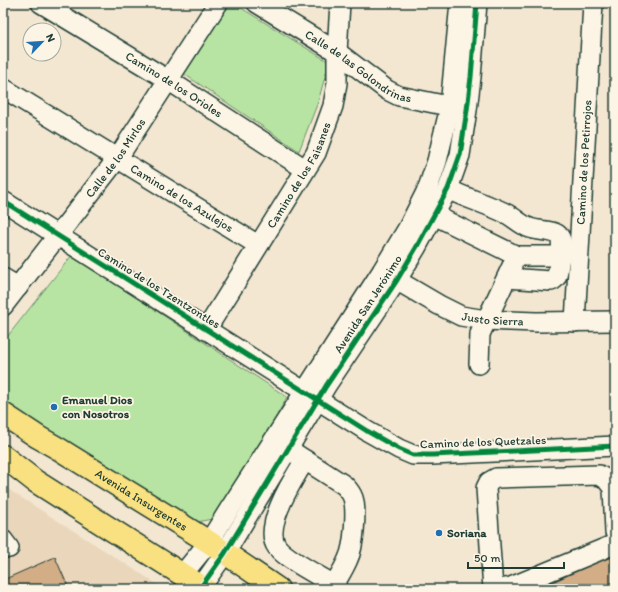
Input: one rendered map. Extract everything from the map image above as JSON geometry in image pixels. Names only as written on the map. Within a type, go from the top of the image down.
[{"type":"main road","name":"Avenida Insurgentes","points":[[3,414],[38,438],[70,456],[217,547],[278,589]]},
{"type":"main road","points":[[38,438],[33,439],[24,446],[6,464],[203,588]]},
{"type":"street","name":"Camino de los Orioles","points":[[41,3],[168,80],[305,169]]},
{"type":"street","name":"Calle de los Mirlos","points":[[3,306],[11,282],[58,236],[117,159],[218,3]]},
{"type":"street","name":"Calle de las Golondrinas","points":[[257,3],[337,52],[387,90],[399,96],[459,108]]},
{"type":"street","name":"Camino de los Faisanes","points":[[206,330],[319,146],[333,106],[337,83],[340,3]]},
{"type":"street","name":"Avenida San Jerónimo","points":[[203,588],[217,547],[311,396],[389,276],[416,248],[448,189],[460,155],[460,3]]},
{"type":"street","name":"Avenida San Jerónimo","points":[[389,276],[408,228],[428,188],[471,77],[477,3]]},
{"type":"street","name":"Camino de los Petirrojos","points":[[575,322],[593,3]]},
{"type":"street","name":"Camino de los Azulejos","points":[[3,88],[258,245]]},
{"type":"street","points":[[448,189],[507,214],[531,229],[558,234],[561,240],[560,256],[557,277],[553,281],[507,278]]},
{"type":"street","name":"Camino de los Tzentzontles","points":[[3,201],[311,396]]},
{"type":"street","points":[[434,215],[517,256],[560,256]]},
{"type":"street","points":[[479,364],[480,334],[517,256]]},
{"type":"street","name":"Justo Sierra","points":[[389,276],[461,316],[486,320],[575,322],[615,321]]},
{"type":"street","name":"Avenida San Jerónimo","points":[[182,575],[217,547],[256,501],[288,449],[311,396]]},
{"type":"street","name":"Camino de los Quetzales","points":[[311,396],[399,450],[413,454],[468,454],[615,446]]},
{"type":"street","points":[[288,449],[344,485],[349,490],[353,498],[355,508],[353,539],[349,558],[333,587],[287,556],[277,547],[274,540],[273,533],[277,514],[289,486],[305,460]]},
{"type":"street","points":[[272,475],[289,486]]},
{"type":"street","points":[[615,532],[613,488],[611,483],[599,475],[496,478],[492,479],[486,488],[503,589],[615,544]]},
{"type":"street","points":[[256,501],[277,514]]},
{"type":"shaded area","points":[[3,486],[165,589],[3,589]]},
{"type":"green space","points":[[228,3],[233,3],[329,62],[318,102],[299,151],[184,74]]},
{"type":"green space","points":[[72,255],[287,397],[257,452],[212,519],[192,523],[3,403],[3,342]]},
{"type":"building","points":[[615,554],[615,589],[537,589]]},
{"type":"building","points":[[55,557],[69,589],[3,589],[3,580]]},
{"type":"cycle path","points":[[201,587],[225,553],[326,386],[397,280],[448,189],[460,155],[471,77],[477,3]]},
{"type":"cycle path","points":[[3,201],[367,431],[413,455],[615,446]]},
{"type":"place","name":"Emanuel Dios con Nosotros","points":[[54,407]]},
{"type":"place","name":"Soriana","points":[[439,533]]}]
